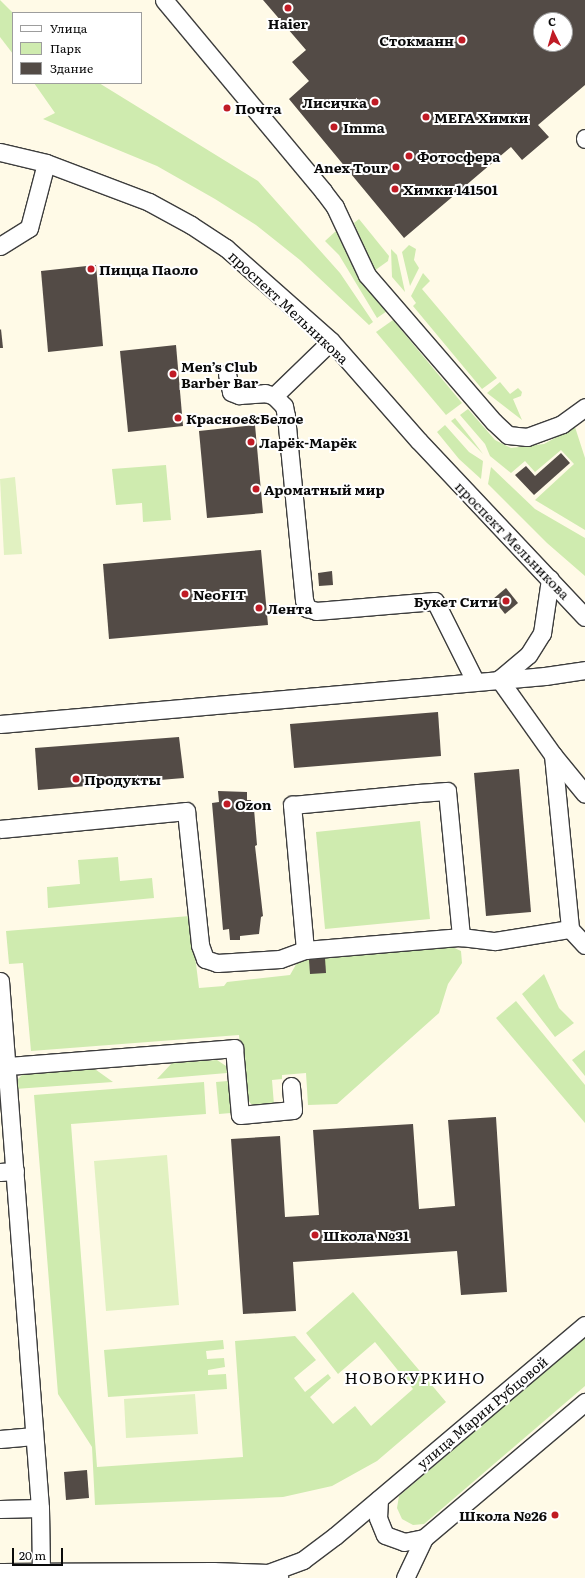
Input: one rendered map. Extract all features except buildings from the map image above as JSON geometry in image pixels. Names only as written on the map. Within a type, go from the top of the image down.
[{"type":"street","points":[[164,0],[323,191],[335,208],[366,275],[494,422],[508,435],[527,437],[562,424],[585,407]]},
{"type":"street","name":"проспект Мельникова","points":[[0,152],[46,163],[149,202],[191,225],[226,248],[331,341],[419,441],[585,617]]},
{"type":"street","points":[[0,246],[29,228],[46,163]]},
{"type":"street","points":[[274,396],[331,341]]},
{"type":"street","points":[[227,374],[231,392],[239,395],[266,393],[274,396],[284,406],[304,600],[307,608],[316,611],[435,601],[475,681]]},
{"type":"street","points":[[499,679],[528,655],[542,633],[550,579]]},
{"type":"street","points":[[0,724],[545,676],[585,670]]},
{"type":"street","points":[[499,679],[553,755],[585,794]]},
{"type":"street","points":[[553,755],[570,929],[585,945]]},
{"type":"street","points":[[305,950],[292,805],[447,791],[461,937]]},
{"type":"street","points":[[0,829],[186,811],[200,945],[205,959],[217,963],[280,959],[305,950],[461,937],[495,942],[570,929]]},
{"type":"street","points":[[0,981],[7,1066],[7,1172],[34,1436],[40,1508],[41,1571]]},
{"type":"street","points":[[7,1066],[234,1048],[240,1115],[293,1110],[291,1086]]},
{"type":"street","name":"улица Марии Рубцовой","points":[[274,1576],[303,1560],[379,1499],[585,1325]]},
{"type":"street","points":[[404,1578],[424,1538],[585,1402]]},
{"type":"street","points":[[0,1439],[34,1436]]},
{"type":"street","points":[[379,1499],[378,1518],[385,1535],[404,1542],[424,1538]]},
{"type":"street","points":[[0,1509],[40,1508]]},
{"type":"street","points":[[0,1572],[41,1571],[274,1576]]},
{"type":"green space","points":[[0,0],[12,12],[12,53],[0,37]]},
{"type":"green space","points":[[35,84],[101,84],[258,181],[340,273],[373,322],[369,325],[300,260],[256,225],[215,199],[157,166],[43,119],[55,113]]},
{"type":"green space","points":[[359,219],[389,256],[388,261],[374,271],[354,223]]},
{"type":"green space","points":[[336,231],[359,280],[387,311],[377,318],[339,255],[325,241]]},
{"type":"green space","points":[[409,245],[416,249],[414,260],[419,268],[410,286],[402,252]]},
{"type":"green space","points":[[391,249],[397,255],[405,292],[392,277]]},
{"type":"green space","points":[[423,273],[430,281],[422,289],[497,378],[482,389],[413,306],[416,303],[411,296]]},
{"type":"green space","points":[[393,320],[462,403],[446,415],[376,332]]},
{"type":"green space","points":[[500,382],[510,394],[518,388],[522,392],[521,396],[513,399],[522,420],[487,393]]},
{"type":"green space","points":[[468,409],[495,440],[511,448],[544,444],[575,427],[585,458],[585,530],[535,500],[574,464],[561,450],[535,472],[525,461],[511,473],[490,456],[485,444],[460,415]]},
{"type":"green space","points":[[455,418],[474,442],[483,454],[451,421]]},
{"type":"green space","points":[[445,425],[469,452],[483,461],[481,479],[459,459],[437,432]]},
{"type":"green space","points":[[166,465],[171,520],[143,522],[142,503],[116,505],[112,469]]},
{"type":"green space","points":[[491,467],[535,509],[585,538],[585,576],[547,543],[488,484]]},
{"type":"green space","points":[[15,477],[22,554],[4,555],[0,479]]},
{"type":"green space","points":[[420,821],[430,919],[325,929],[316,832]]},
{"type":"green space","points":[[118,857],[120,881],[152,878],[154,898],[48,908],[47,887],[80,884],[78,860]]},
{"type":"green space","points":[[190,916],[199,988],[224,986],[227,982],[290,975],[298,961],[450,946],[461,951],[462,963],[448,984],[439,1013],[337,1104],[308,1105],[306,1073],[282,1075],[282,1079],[272,1080],[274,1105],[257,1107],[251,1104],[244,1094],[239,1035],[31,1051],[23,963],[9,964],[6,931]]},
{"type":"green space","points":[[544,974],[559,1008],[574,1023],[555,1037],[522,994]]},
{"type":"green space","points":[[516,1001],[585,1085],[585,1123],[496,1018]]},
{"type":"green space","points":[[585,1050],[585,1076],[572,1060]]},
{"type":"green space","points":[[217,1060],[226,1066],[227,1073],[157,1079],[172,1063]]},
{"type":"green space","points":[[92,1067],[113,1082],[15,1089],[16,1081],[24,1073]]},
{"type":"green space","points":[[228,1081],[231,1113],[219,1114],[216,1082]]},
{"type":"green space","points":[[204,1082],[206,1114],[71,1124],[97,1467],[243,1457],[235,1341],[295,1336],[316,1360],[294,1378],[305,1392],[328,1374],[331,1378],[310,1397],[333,1424],[355,1406],[371,1426],[413,1389],[375,1342],[338,1374],[306,1333],[353,1292],[446,1402],[377,1461],[332,1486],[283,1497],[95,1505],[92,1447],[58,1394],[34,1095]]},
{"type":"green space","points":[[167,1155],[179,1305],[106,1311],[94,1161]]},
{"type":"green space","points":[[585,1337],[585,1386],[424,1524],[413,1525],[402,1519],[397,1508],[399,1496]]},
{"type":"green space","points":[[223,1340],[224,1349],[206,1351],[207,1359],[224,1358],[225,1367],[208,1370],[208,1375],[226,1374],[227,1389],[108,1397],[104,1350]]},
{"type":"green space","points":[[195,1394],[198,1434],[126,1438],[124,1399]]},
{"type":"place","name":"Haier","points":[[288,8]]},
{"type":"place","name":"Стокманн","points":[[462,40]]},
{"type":"place","name":"Лисичка","points":[[375,102]]},
{"type":"place","name":"Почта","points":[[227,108]]},
{"type":"place","name":"МЕГА Химки","points":[[426,117]]},
{"type":"place","name":"Imma","points":[[334,127]]},
{"type":"place","name":"Фотосфера","points":[[409,156]]},
{"type":"place","name":"Anex Tour","points":[[396,167]]},
{"type":"place","name":"Химки 141501","points":[[395,189]]},
{"type":"place","name":"Пицца Паоло","points":[[91,269]]},
{"type":"place","name":"Men’s Club Barber Bar","points":[[173,374]]},
{"type":"place","name":"Красное&Белое","points":[[178,418]]},
{"type":"place","name":"Ларёк-Марёк","points":[[251,442]]},
{"type":"place","name":"Ароматный мир","points":[[256,489]]},
{"type":"place","name":"NeoFIT","points":[[185,594]]},
{"type":"place","name":"Букет Сити","points":[[506,601]]},
{"type":"place","name":"Лента","points":[[259,608]]},
{"type":"place","name":"Продукты","points":[[76,779]]},
{"type":"place","name":"Ozon","points":[[227,804]]},
{"type":"place","name":"Школа №31","points":[[315,1235]]},
{"type":"place","name":"Школа №26","points":[[555,1515]]},
{"type":"district","name":"НОВОКУРКИНО","points":[[415,1377]]}]
